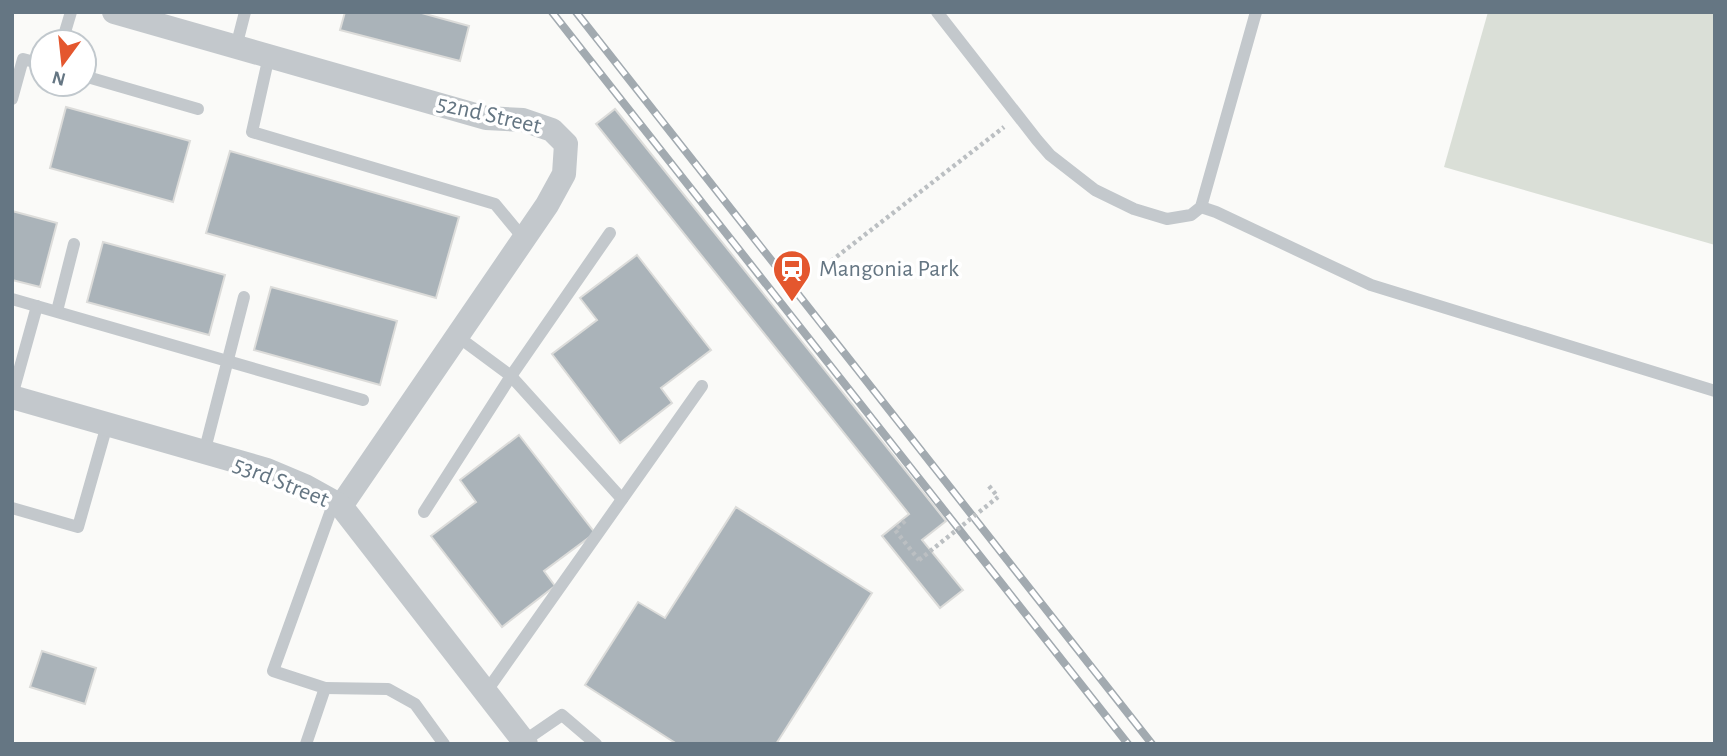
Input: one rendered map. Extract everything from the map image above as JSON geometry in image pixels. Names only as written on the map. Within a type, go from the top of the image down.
[{"type":"street","name":"52nd Street","points":[[114,12],[486,118],[523,120],[552,130],[566,144],[564,174],[547,205],[338,504]]},
{"type":"street","name":"53rd Street","points":[[12,396],[267,470],[338,504],[525,743]]},
{"type":"lane","points":[[236,47],[246,12]]},
{"type":"lane","points":[[937,12],[1050,155],[1095,190],[1134,209],[1167,219],[1191,215],[1201,207],[1256,12]]},
{"type":"lane","points":[[269,56],[252,132],[495,204],[524,239]]},
{"type":"lane","points":[[12,99],[23,59],[28,60]]},
{"type":"lane","points":[[98,80],[198,109]]},
{"type":"lane","points":[[1201,207],[1371,285],[1715,391]]},
{"type":"lane","points":[[424,512],[511,376],[610,233]]},
{"type":"lane","points":[[57,312],[74,244]]},
{"type":"lane","points":[[205,453],[244,297]]},
{"type":"lane","points":[[12,299],[363,400]]},
{"type":"lane","points":[[12,396],[37,306]]},
{"type":"lane","points":[[457,336],[511,376],[622,499]]},
{"type":"lane","points":[[486,692],[702,386]]},
{"type":"lane","points":[[12,508],[78,527],[107,425]]},
{"type":"lane","points":[[338,504],[272,671],[325,688],[388,689],[415,704],[444,744]]},
{"type":"lane","points":[[306,744],[325,688]]},
{"type":"lane","points":[[525,743],[562,715],[596,744]]},
{"type":"path","points":[[831,261],[1018,116]]},
{"type":"path","points":[[905,521],[895,530],[919,561],[998,497],[989,486]]},
{"type":"shaded area","points":[[1488,12],[1715,12],[1715,245],[1444,167]]},
{"type":"building","points":[[345,12],[418,12],[469,26],[460,61],[340,30]]},
{"type":"building","points":[[66,107],[190,141],[173,202],[50,168]]},
{"type":"building","points":[[615,109],[946,521],[922,540],[963,590],[940,608],[882,536],[909,514],[596,124]]},
{"type":"building","points":[[230,151],[459,217],[436,298],[206,233]]},
{"type":"building","points":[[12,211],[57,223],[40,287],[12,280]]},
{"type":"building","points":[[103,242],[225,275],[209,335],[87,302]]},
{"type":"building","points":[[637,255],[711,350],[661,388],[672,403],[620,443],[552,354],[597,320],[580,298]]},
{"type":"building","points":[[271,287],[397,321],[380,385],[254,350]]},
{"type":"building","points":[[519,435],[595,533],[544,571],[555,586],[502,627],[431,536],[476,502],[460,480]]},
{"type":"building","points":[[736,507],[872,593],[776,744],[677,744],[585,685],[638,602],[665,618]]},
{"type":"building","points":[[42,651],[96,668],[85,704],[30,687]]},
{"type":"railway","points":[[552,12],[1128,744]]},
{"type":"railway","points":[[576,12],[1152,744]]},
{"type":"place","name":"Mangonia Park","points":[[792,303]]}]
